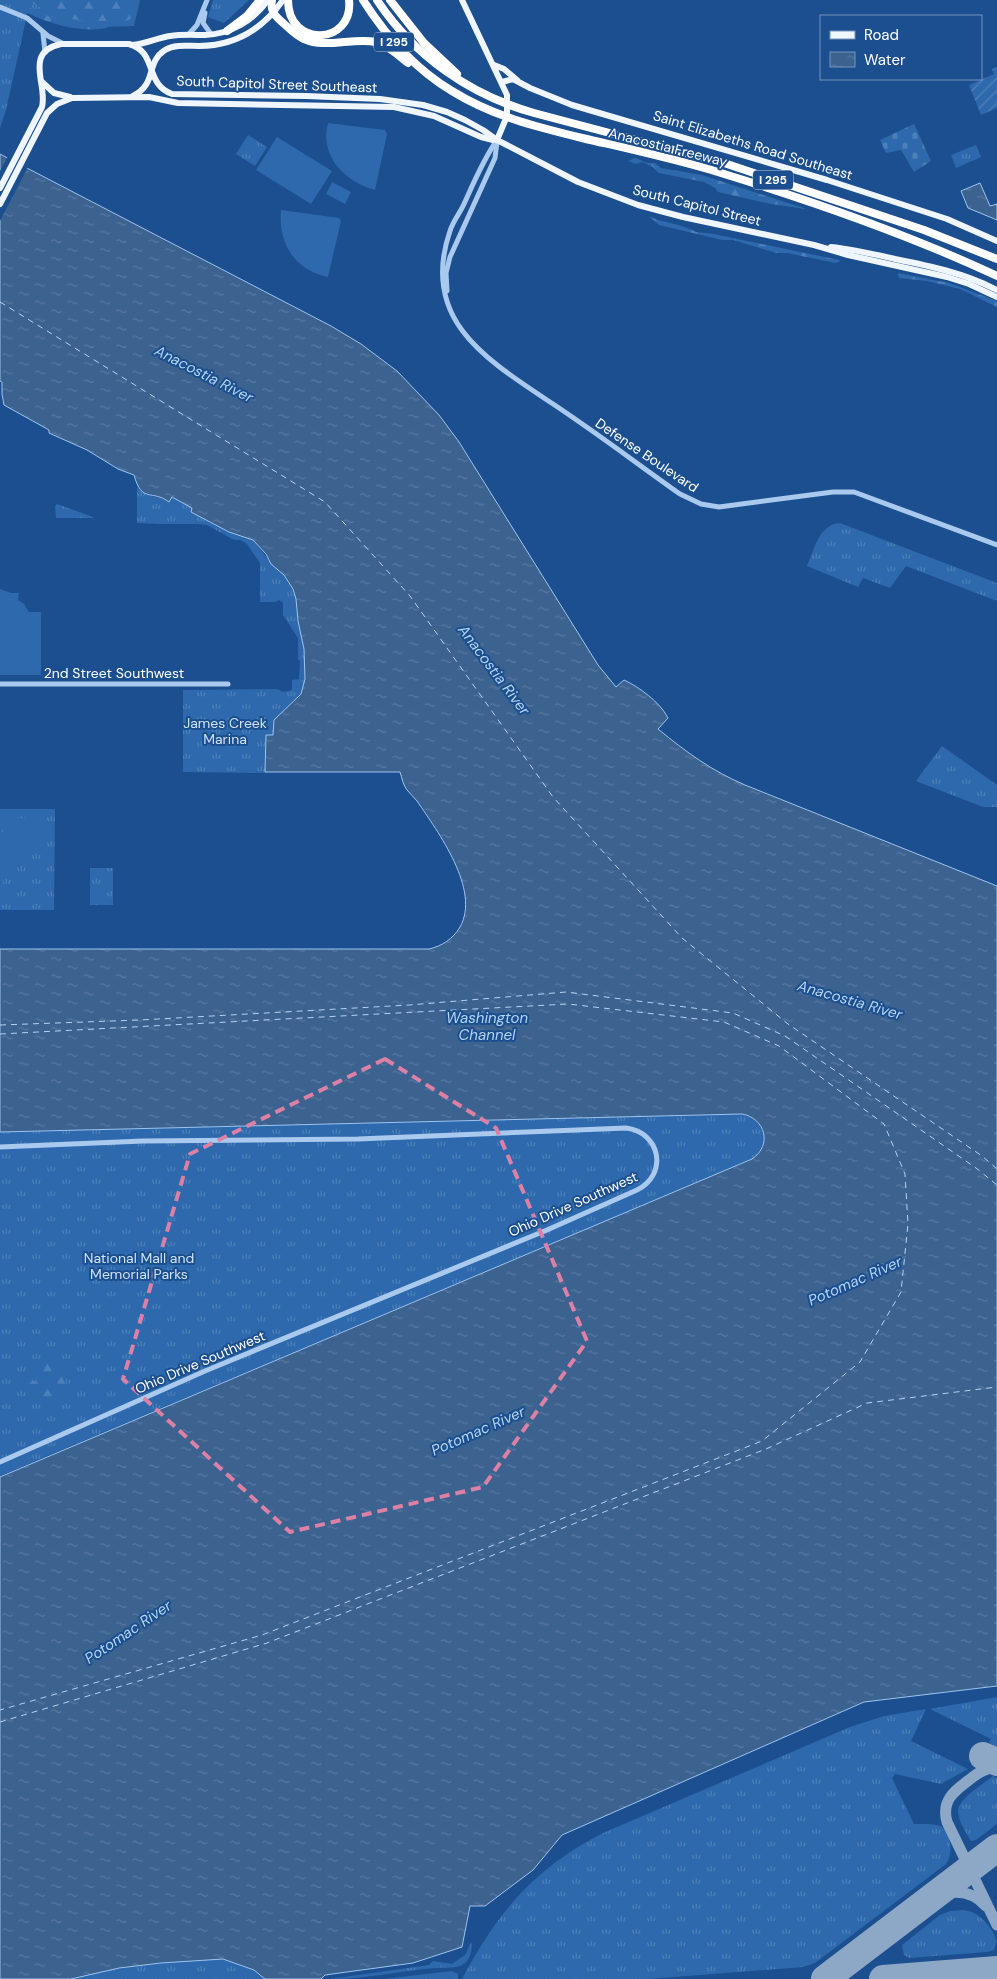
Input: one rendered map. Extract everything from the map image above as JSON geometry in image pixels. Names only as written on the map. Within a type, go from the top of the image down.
[{"type":"highway","points":[[227,31],[247,16],[260,0]]},
{"type":"highway","points":[[272,0],[271,7],[273,13],[295,34],[304,39],[318,42],[365,41],[379,43],[433,78]]},
{"type":"highway","points":[[288,0],[290,14],[296,26],[307,33],[321,36],[334,32],[343,24],[349,12],[349,0]]},
{"type":"highway","name":"Anacostia Freeway","points":[[363,0],[389,36],[433,78],[458,95],[498,114],[555,131],[681,161],[752,183],[878,225],[974,266],[997,278]]},
{"type":"highway","name":"Anacostia Freeway","points":[[377,0],[398,28],[418,50],[464,84],[500,102],[545,116],[727,164],[924,230],[997,259]]},
{"type":"highway","points":[[390,0],[424,43],[458,75],[464,84]]},
{"type":"main road","points":[[0,204],[43,104],[38,67],[45,52],[55,45],[146,44],[169,36],[211,34],[227,31],[250,20],[268,0]]},
{"type":"main road","points":[[130,97],[146,87],[156,58],[166,50],[174,46],[212,46],[232,42],[250,33],[273,13],[283,0]]},
{"type":"main road","points":[[0,188],[32,133],[52,107],[59,102],[72,98],[153,97],[178,103],[394,107],[434,116],[481,137],[497,140],[508,111],[508,98],[462,0]]},
{"type":"main road","name":"South Capitol Street Southeast","points":[[132,45],[146,55],[154,80],[158,86],[174,95],[306,96],[404,101],[429,106],[453,114],[497,140]]},
{"type":"main road","name":"Saint Elizabeths Road Southeast","points":[[494,65],[507,71],[518,81],[538,92],[572,105],[827,180],[947,219],[997,241]]},
{"type":"main road","points":[[502,82],[512,79],[518,81]]},
{"type":"main road","points":[[40,80],[54,93],[72,98]]},
{"type":"main road","name":"South Capitol Street","points":[[497,140],[578,182],[642,206],[683,217],[814,245]]},
{"type":"main road","points":[[814,245],[848,249],[945,270],[973,279],[997,290]]},
{"type":"main road","points":[[814,245],[848,255],[947,277],[969,284],[997,297]]},
{"type":"street","points":[[208,0],[203,22],[211,34]]},
{"type":"street","points":[[188,35],[197,25],[208,0]]},
{"type":"street","points":[[0,7],[27,18],[50,38],[64,44]]},
{"type":"street","points":[[42,31],[46,41],[45,52]]},
{"type":"street","name":"Defense Boulevard","points":[[446,299],[446,274],[450,257],[495,158],[497,140]]},
{"type":"street","name":"Defense Boulevard","points":[[497,140],[487,154],[449,232],[442,273],[446,299],[459,327],[470,342],[483,354],[670,487],[698,503],[712,507],[724,507],[833,492],[854,492],[997,546]]},
{"type":"street","name":"2nd Street Southwest","points":[[0,684],[228,684]]},
{"type":"street","name":"Ohio Drive Southwest","points":[[0,1147],[143,1141],[358,1139],[626,1128],[637,1130],[648,1138],[655,1150],[657,1162],[652,1178],[646,1185],[637,1190],[547,1230],[205,1371],[0,1462]]},
{"type":"highlighted area","points":[[385,1059],[496,1128],[587,1341],[483,1487],[290,1532],[123,1379],[190,1154]]},
{"type":"green space","points":[[0,0],[140,0],[134,26],[71,25],[28,11],[6,110],[0,128]]},
{"type":"green space","points":[[8,0],[22,3],[59,20],[108,26],[107,28],[82,29],[55,24],[29,14]]},
{"type":"green space","points":[[25,0],[132,0],[129,11],[131,19],[126,21],[83,21],[61,17]]},
{"type":"green space","points":[[213,0],[249,0],[224,23],[208,17]]},
{"type":"green space","points":[[997,67],[997,108],[981,115],[969,85],[994,74],[992,69]]},
{"type":"green space","points":[[328,123],[385,130],[387,134],[375,190],[354,181],[337,166],[327,146]]},
{"type":"green space","points":[[914,124],[931,161],[914,172],[901,150],[886,153],[880,140]]},
{"type":"green space","points":[[248,135],[267,147],[255,166],[236,154]]},
{"type":"green space","points":[[277,137],[332,171],[311,204],[256,170]]},
{"type":"green space","points":[[976,145],[981,157],[956,168],[951,155]]},
{"type":"green space","points":[[635,158],[647,163],[655,163],[661,168],[702,175],[806,209],[771,204],[718,192],[715,188],[704,182],[659,173],[653,167],[642,162],[636,164],[628,161]]},
{"type":"green space","points":[[332,182],[351,192],[345,204],[326,194]]},
{"type":"green space","points":[[281,210],[339,218],[341,221],[328,277],[306,268],[291,253],[282,233]]},
{"type":"green space","points":[[650,217],[696,232],[714,234],[840,261],[836,263],[787,253],[776,253],[733,240],[722,240],[659,225]]},
{"type":"green space","points":[[898,273],[949,283],[997,301],[997,307],[960,289],[927,281],[899,278]]},
{"type":"green space","name":"James Creek Marina","points":[[137,487],[150,496],[169,502],[171,497],[193,508],[191,512],[229,532],[253,540],[271,563],[284,575],[293,589],[304,649],[305,679],[301,694],[274,720],[273,736],[266,736],[265,773],[183,772],[183,690],[277,689],[284,692],[292,690],[292,680],[299,679],[298,638],[283,615],[283,603],[279,600],[275,602],[260,602],[260,563],[247,544],[240,540],[234,540],[207,525],[137,523]]},
{"type":"green space","points":[[57,504],[93,518],[56,518],[55,506]]},
{"type":"green space","points":[[840,523],[997,583],[997,601],[906,566],[890,588],[863,578],[858,587],[807,566],[822,533],[833,524]]},
{"type":"green space","points":[[0,589],[11,593],[19,593],[18,600],[24,604],[29,612],[41,612],[41,675],[0,675]]},
{"type":"green space","points":[[942,746],[997,785],[997,807],[983,807],[916,781]]},
{"type":"green space","points":[[0,809],[55,809],[54,910],[0,910]]},
{"type":"green space","points":[[3,818],[42,818],[44,820],[45,836],[28,858],[3,859],[3,890],[0,890],[0,832],[3,832]]},
{"type":"green space","points":[[90,868],[113,868],[113,905],[90,905]]},
{"type":"green space","name":"National Mall and Memorial Parks","points":[[742,1114],[756,1121],[764,1133],[763,1147],[752,1159],[0,1476],[0,1132]]},
{"type":"green space","points":[[49,1352],[61,1362],[68,1391],[51,1404],[34,1399],[27,1384],[28,1382],[36,1381],[35,1367],[46,1353]]},
{"type":"green space","points":[[997,1697],[997,1747],[989,1743],[991,1739],[930,1709]]},
{"type":"green space","points":[[926,1709],[911,1741],[968,1769],[941,1784],[895,1774],[892,1778],[914,1824],[936,1825],[942,1827],[948,1835],[950,1855],[948,1860],[946,1864],[815,1963],[803,1967],[648,1979],[462,1979],[490,1932],[520,1894],[557,1861],[603,1833],[850,1727],[884,1716]]},
{"type":"green space","points":[[993,1776],[997,1778],[997,1824],[976,1840],[971,1841],[960,1820],[959,1807],[966,1797]]},
{"type":"green space","points":[[964,1910],[980,1917],[988,1925],[997,1941],[994,1950],[909,1958],[904,1955],[902,1945],[940,1915],[950,1911]]},
{"type":"green space","points":[[471,1942],[469,1958],[459,1966],[356,1978],[330,1979],[429,1965],[433,1961],[452,1964],[466,1954]]},
{"type":"green space","points":[[224,1959],[254,1970],[265,1979],[71,1979],[108,1970],[147,1964]]},
{"type":"green space","points":[[452,1971],[458,1974],[458,1979],[384,1979]]},
{"type":"water","points":[[0,154],[331,326],[361,344],[397,371],[439,415],[459,442],[598,665],[616,687],[624,680],[655,701],[668,718],[658,729],[689,753],[721,774],[745,785],[997,886],[997,1686],[864,1702],[562,1835],[533,1870],[485,1906],[470,1906],[462,1947],[413,1963],[325,1975],[321,1979],[265,1979],[254,1970],[223,1959],[119,1968],[71,1979],[0,1979],[0,1477],[752,1159],[763,1147],[764,1133],[756,1121],[742,1114],[0,1132],[0,949],[429,949],[447,941],[460,927],[465,912],[465,896],[454,862],[436,829],[406,788],[400,772],[265,772],[266,735],[273,735],[274,720],[301,694],[305,679],[304,649],[293,589],[284,575],[271,564],[266,554],[253,540],[229,532],[191,512],[192,508],[172,497],[169,502],[163,498],[144,493],[140,490],[134,475],[118,469],[87,450],[49,433],[49,430],[4,405],[2,382],[0,381]]},
{"type":"water","points":[[980,183],[990,206],[997,204],[997,220],[968,208],[961,191]]},
{"type":"pier","points":[[8,156],[28,167],[0,221],[0,171]]},
{"type":"ferry route","points":[[0,302],[325,502],[410,596],[553,797],[682,938],[788,1024],[982,1156],[997,1169]]},
{"type":"ferry route","points":[[0,1025],[140,1020],[409,1005],[566,992],[733,1013],[785,1036],[976,1168],[997,1185]]},
{"type":"ferry route","points":[[0,1034],[568,1004],[724,1022],[779,1046],[884,1124],[905,1174],[908,1224],[901,1292],[860,1362],[762,1441],[262,1635],[0,1710]]},
{"type":"ferry route","points":[[0,1722],[267,1643],[766,1449],[867,1403],[997,1387]]},
{"type":"taxiway","points":[[997,1767],[982,1771],[958,1788],[950,1797],[946,1808],[947,1822],[997,1925]]},
{"type":"taxiway","points":[[927,1901],[942,1894],[958,1892],[972,1896],[986,1906]]},
{"type":"taxiway","points":[[990,1971],[997,1971]]},
{"type":"taxiway","points":[[922,1979],[956,1973]]},
{"type":"runway","points":[[983,1756],[997,1762]]},
{"type":"runway","points":[[825,1979],[997,1848]]},
{"type":"runway","points":[[883,1979],[997,1970]]},
{"type":"water label","name":"Anacostia River","points":[[204,374]]},
{"type":"water label","name":"Anacostia River","points":[[494,670]]},
{"type":"water label","name":"Anacostia River","points":[[850,1000]]},
{"type":"water label","name":"Washington Channel","points":[[487,1026]]},
{"type":"water label","name":"Potomac River","points":[[855,1281]]},
{"type":"water label","name":"Potomac River","points":[[478,1431]]},
{"type":"water label","name":"Potomac River","points":[[128,1632]]}]
